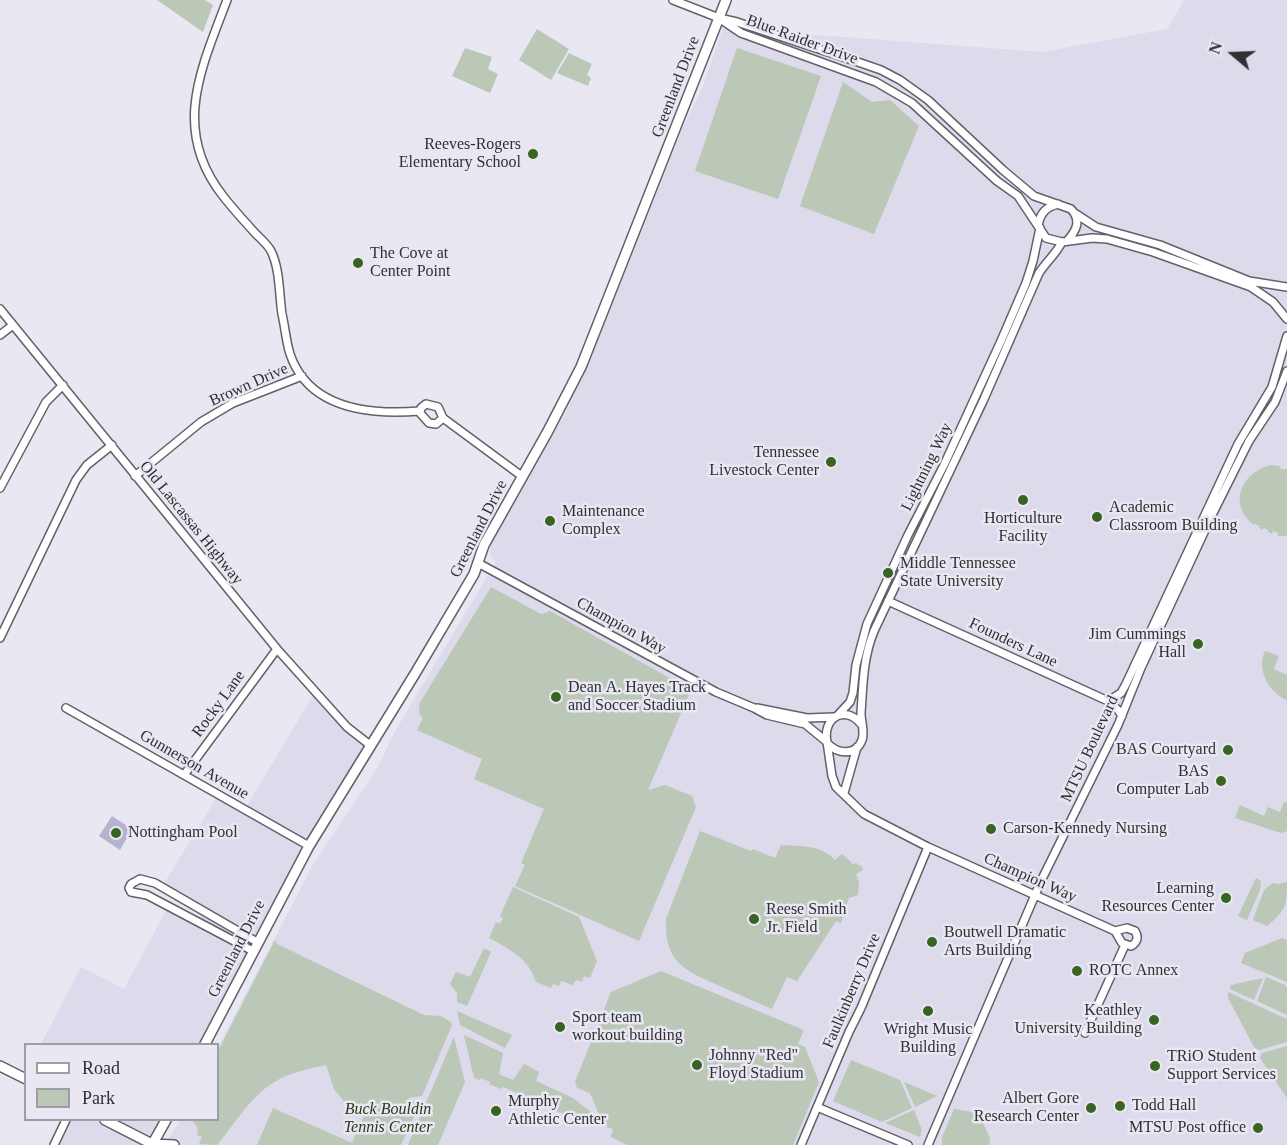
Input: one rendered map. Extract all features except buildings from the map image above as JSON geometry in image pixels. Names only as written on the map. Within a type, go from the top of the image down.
[{"type":"street","points":[[227,0],[199,77],[194,107],[198,146],[204,167],[222,195],[271,251],[291,354],[302,376]]},
{"type":"street","points":[[673,0],[719,18]]},
{"type":"street","name":"Greenland Drive","points":[[206,1043],[309,846],[441,630],[478,564],[484,545],[581,367],[726,0]]},
{"type":"street","name":"Blue Raider Drive","points":[[719,18],[855,61],[881,70],[900,80],[928,100],[1034,196],[1061,204]]},
{"type":"street","name":"Blue Raider Drive","points":[[719,18],[741,33],[893,90],[912,103],[997,181],[1018,196],[1039,227]]},
{"type":"street","points":[[1287,287],[1249,281],[1160,245],[1096,227],[1061,204],[1043,211],[1039,227],[1046,238],[1064,242],[1092,238],[1107,239],[1153,252],[1251,287],[1273,302],[1287,319]]},
{"type":"street","points":[[1064,242],[1076,231],[1075,213]]},
{"type":"street","name":"Lightning Way","points":[[836,716],[850,702],[856,665],[867,624],[1001,341],[1029,272],[1039,227]]},
{"type":"street","name":"Lightning Way","points":[[862,727],[861,693],[869,644],[979,409],[1039,273],[1064,242]]},
{"type":"street","name":"Old Lascassas Highway","points":[[0,309],[277,649],[347,727],[370,745]]},
{"type":"street","points":[[0,335],[13,324]]},
{"type":"street","name":"MTSU Boulevard","points":[[1108,701],[1121,693],[1125,686],[1242,435],[1272,387],[1287,336]]},
{"type":"street","name":"MTSU Boulevard","points":[[928,1145],[1035,895],[1122,716],[1141,668],[1213,513],[1249,441],[1275,402],[1287,371]]},
{"type":"street","name":"Brown Drive","points":[[135,476],[201,422],[233,403],[302,376],[329,399],[354,409],[387,413],[420,411],[426,405],[438,407],[443,418],[523,477]]},
{"type":"street","points":[[0,488],[46,402],[63,385]]},
{"type":"street","name":"Brown Drive","points":[[420,411],[429,423],[436,424],[443,418]]},
{"type":"street","points":[[0,638],[76,480],[87,465],[112,445]]},
{"type":"street","name":"Champion Way","points":[[478,564],[694,681],[766,715],[805,724],[827,743],[836,787],[864,814],[928,847],[1115,931],[1130,928],[1138,936],[1136,942],[1131,946],[1125,945]]},
{"type":"street","name":"Founders Lane","points":[[888,601],[1108,701],[1122,716]]},
{"type":"street","name":"Rocky Lane","points":[[184,776],[277,649]]},
{"type":"street","name":"Gunnerson Avenue","points":[[66,708],[309,846]]},
{"type":"street","name":"Champion Way","points":[[754,708],[768,708],[807,718],[836,716]]},
{"type":"street","points":[[844,793],[863,735],[862,727],[853,717],[845,714],[836,716],[828,724],[827,743],[836,750],[844,752],[858,747]]},
{"type":"street","name":"Faulkinberry Drive","points":[[801,1145],[928,847]]},
{"type":"street","points":[[140,879],[155,883],[255,946],[147,896],[131,892],[129,888],[131,884],[140,879]]},
{"type":"street","points":[[1084,1033],[1125,945],[1115,931]]},
{"type":"street","points":[[0,1066],[24,1078]]},
{"type":"street","points":[[817,1107],[908,1145]]},
{"type":"street","points":[[54,1145],[65,1121]]},
{"type":"street","points":[[109,1121],[153,1145],[174,1145]]},
{"type":"street","points":[[153,1145],[165,1121]]},
{"type":"shaded area","name":"Middle Tennessee State University","points":[[1184,0],[1287,0],[1287,1145],[165,1145],[179,1121],[219,1121],[219,1045],[313,865],[378,767],[394,733],[496,562],[490,556],[490,546],[568,408],[585,373],[683,127],[702,89],[723,28],[1042,52],[1167,29]]},
{"type":"shaded area","points":[[315,692],[370,745],[309,846],[206,1043],[42,1043],[81,967],[124,989],[168,907],[198,922],[203,911],[162,887],[218,795],[245,809]]},
{"type":"shaded area","name":"Nottingham Pool","points":[[112,816],[132,829],[120,850],[99,836]]},
{"type":"shaded area","points":[[68,1121],[165,1121],[152,1145],[56,1145]]},
{"type":"green space","points":[[157,0],[205,0],[213,5],[203,32]]},
{"type":"green space","points":[[537,29],[569,49],[551,80],[519,60]]},
{"type":"green space","points":[[465,48],[492,57],[488,69],[498,74],[490,93],[452,76]]},
{"type":"green space","points":[[737,48],[821,76],[778,199],[695,171]]},
{"type":"green space","points":[[569,53],[592,64],[587,75],[591,78],[588,86],[557,73]]},
{"type":"green space","points":[[843,82],[872,102],[890,100],[919,126],[874,234],[800,206]]},
{"type":"green space","points":[[1271,465],[1280,466],[1284,470],[1287,468],[1287,536],[1278,536],[1278,533],[1273,531],[1272,534],[1264,528],[1262,530],[1260,526],[1254,525],[1246,517],[1241,508],[1240,499],[1246,482],[1252,474]]},
{"type":"green space","name":"Dean A. Hayes Track and Soccer Stadium","points":[[491,587],[541,614],[550,611],[691,690],[648,790],[665,785],[692,796],[696,807],[639,941],[515,886],[525,865],[521,863],[544,809],[474,779],[482,759],[417,730],[423,718],[420,716],[419,704]]},
{"type":"green space","points":[[1265,651],[1279,656],[1274,669],[1287,675],[1287,700],[1275,692],[1266,680],[1262,666]]},
{"type":"green space","points":[[1284,802],[1287,803],[1287,831],[1281,833],[1235,818],[1240,805],[1264,816],[1268,807],[1280,812]]},
{"type":"green space","name":"Reese Smith Jr. Field","points":[[700,831],[775,858],[781,845],[803,846],[823,851],[835,860],[842,854],[853,864],[861,865],[863,870],[856,874],[859,883],[858,895],[849,898],[841,923],[836,921],[797,981],[787,977],[772,1009],[687,970],[673,955],[666,934],[666,919]]},
{"type":"green space","points":[[1256,878],[1261,881],[1260,890],[1247,920],[1238,916]]},
{"type":"green space","points":[[1287,882],[1286,902],[1278,916],[1267,926],[1253,920],[1264,890],[1273,883]]},
{"type":"green space","points":[[513,887],[579,917],[597,961],[590,978],[584,976],[582,982],[576,980],[573,985],[561,981],[559,986],[553,984],[551,988],[536,982],[523,960],[511,950],[489,938],[496,922],[500,924],[503,918],[500,916]]},
{"type":"green space","points":[[1282,938],[1287,940],[1287,982],[1241,963],[1245,953]]},
{"type":"green space","name":"Buck Bouldin Tennis Center","points":[[275,940],[277,944],[424,1015],[441,1016],[452,1025],[422,1096],[408,1098],[420,1104],[401,1145],[257,1145],[273,1108],[352,1143],[369,1104],[351,1110],[334,1089],[326,1065],[291,1074],[273,1083],[250,1103],[217,1145],[199,1144],[202,1137],[197,1135],[198,1128],[193,1121],[219,1121],[219,1049]]},
{"type":"green space","points":[[484,948],[491,952],[467,1006],[457,1002],[457,993],[450,984],[456,972],[470,977]]},
{"type":"green space","name":"Johnny \"Red\" Floyd Stadium","points":[[661,971],[804,1030],[798,1044],[805,1047],[819,1082],[793,1145],[627,1145],[611,1137],[613,1129],[604,1126],[590,1093],[577,1088],[575,1082],[611,992]]},
{"type":"green space","points":[[1266,977],[1287,988],[1287,1015],[1257,1001]]},
{"type":"green space","points":[[1263,978],[1254,1000],[1230,989],[1231,985]]},
{"type":"green space","points":[[1228,992],[1287,1019],[1287,1042],[1259,1050],[1254,1047],[1228,998]]},
{"type":"green space","points":[[457,1011],[512,1035],[505,1048],[460,1025]]},
{"type":"green space","points":[[464,1035],[503,1053],[499,1074],[513,1080],[524,1064],[539,1072],[536,1081],[573,1098],[592,1113],[587,1123],[530,1101],[503,1087],[501,1089],[489,1084],[490,1082],[481,1078],[480,1080],[474,1078]]},
{"type":"green space","points":[[454,1037],[465,1082],[438,1145],[408,1145]]},
{"type":"green space","points":[[1287,1046],[1287,1098],[1260,1058],[1262,1053]]},
{"type":"green space","points":[[851,1060],[900,1080],[912,1108],[882,1122],[833,1101]]},
{"type":"green space","points":[[904,1082],[937,1096],[915,1107]]},
{"type":"green space","points":[[954,1109],[978,1113],[990,1138],[989,1145],[942,1145],[942,1137]]},
{"type":"green space","points":[[914,1110],[922,1130],[920,1137],[885,1123]]},
{"type":"place","name":"Reeves-Rogers Elementary School","points":[[533,154]]},
{"type":"place","name":"The Cove at Center Point","points":[[358,263]]},
{"type":"place","name":"Tennessee Livestock Center","points":[[831,462]]},
{"type":"place","name":"Horticulture Facility","points":[[1023,500]]},
{"type":"place","name":"Academic Classroom Building","points":[[1097,517]]},
{"type":"place","name":"Maintenance Complex","points":[[550,521]]},
{"type":"place","name":"Middle Tennessee State University","points":[[888,573]]},
{"type":"place","name":"Jim Cummings Hall","points":[[1198,644]]},
{"type":"place","name":"Dean A. Hayes Track and Soccer Stadium","points":[[556,697]]},
{"type":"place","name":"BAS Courtyard","points":[[1228,750]]},
{"type":"place","name":"BAS Computer Lab","points":[[1221,781]]},
{"type":"place","name":"Carson-Kennedy Nursing","points":[[991,829]]},
{"type":"place","name":"Nottingham Pool","points":[[116,833]]},
{"type":"place","name":"Learning Resources Center","points":[[1226,898]]},
{"type":"place","name":"Reese Smith Jr. Field","points":[[754,919]]},
{"type":"place","name":"Boutwell Dramatic Arts Building","points":[[932,942]]},
{"type":"place","name":"ROTC Annex","points":[[1077,971]]},
{"type":"place","name":"Wright Music Building","points":[[928,1011]]},
{"type":"place","name":"Keathley University Building","points":[[1154,1020]]},
{"type":"place","name":"Sport team workout building","points":[[560,1027]]},
{"type":"place","name":"Johnny \"Red\" Floyd Stadium","points":[[697,1065]]},
{"type":"place","name":"TRiO Student Support Services","points":[[1155,1066]]},
{"type":"place","name":"Todd Hall","points":[[1120,1106]]},
{"type":"place","name":"Albert Gore Research Center","points":[[1091,1108]]},
{"type":"place","name":"Murphy Athletic Center","points":[[496,1111]]},
{"type":"place","name":"MTSU Post office","points":[[1258,1128]]}]
